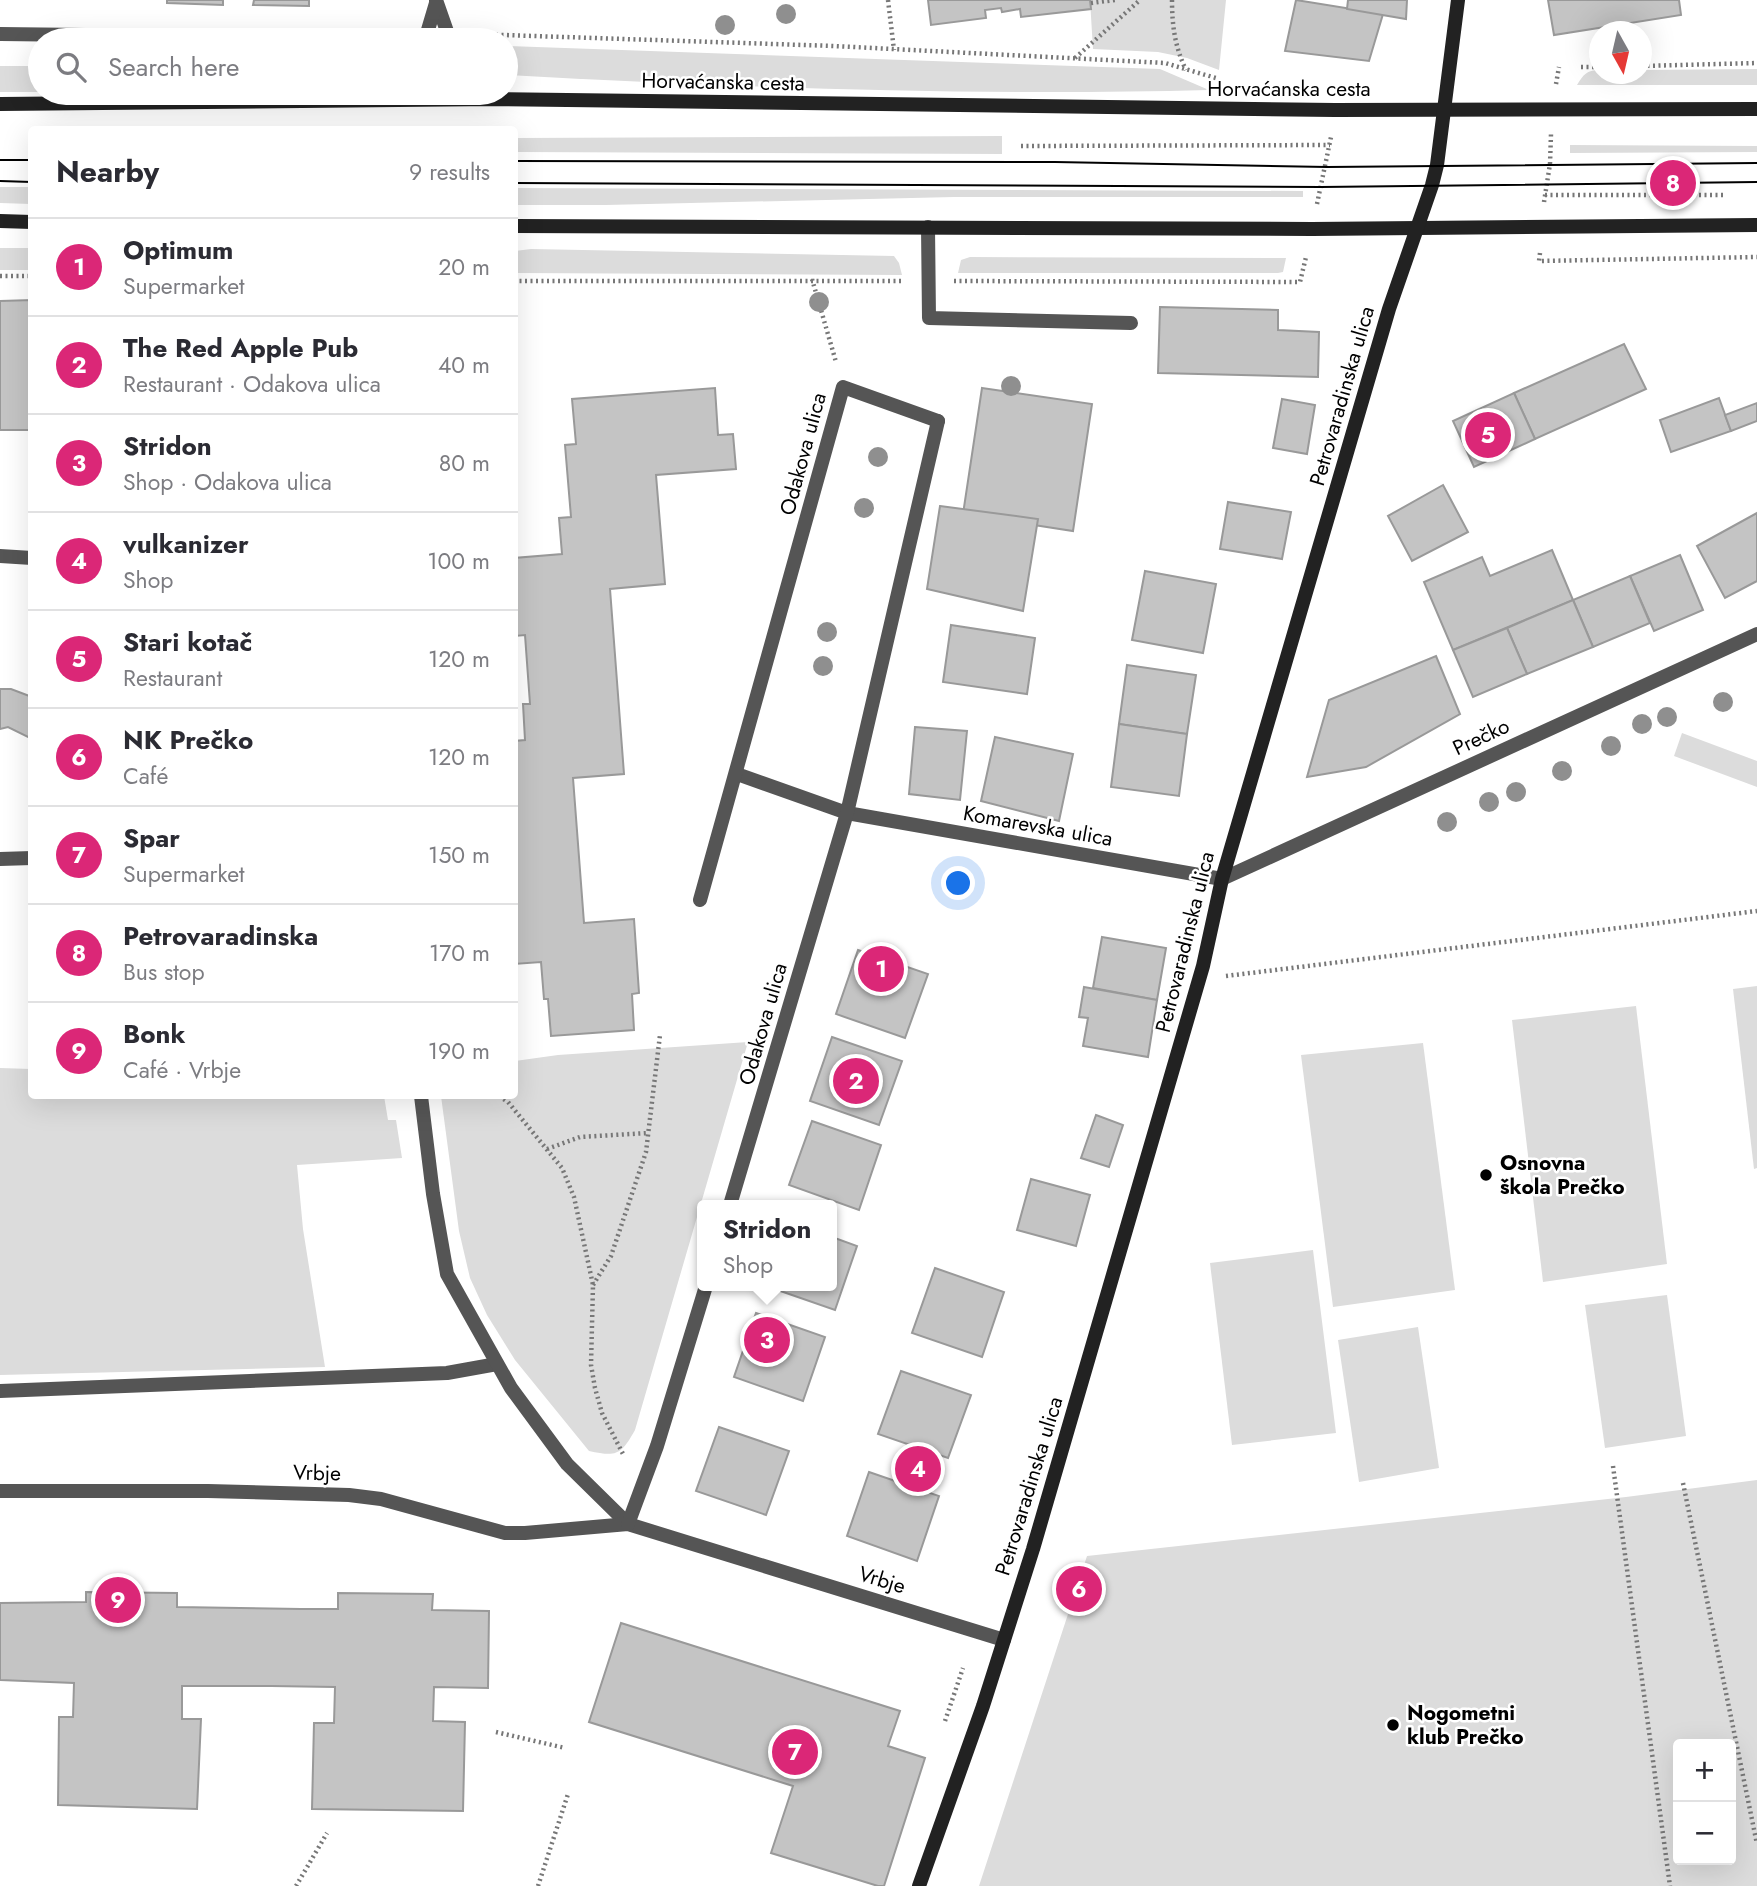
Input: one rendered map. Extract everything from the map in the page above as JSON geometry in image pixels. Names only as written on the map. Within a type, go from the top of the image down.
[{"type":"street","name":"Petrovaradinska ulica","points":[[919,1886],[983,1706],[1036,1540],[1203,966],[1222,879],[1389,310],[1432,185],[1445,110],[1458,0]]},
{"type":"street","points":[[428,28],[436,2]]},
{"type":"street","points":[[436,2],[446,28]]},
{"type":"street","points":[[0,34],[28,34]]},
{"type":"street","name":"Horvaćanska cesta","points":[[518,97],[893,106],[1757,109]]},
{"type":"street","name":"Horvaćanska cesta","points":[[0,104],[28,103]]},
{"type":"street","points":[[0,221],[28,222]]},
{"type":"street","points":[[518,226],[1312,229],[1757,225]]},
{"type":"street","points":[[518,233],[545,226]]},
{"type":"street","points":[[928,227],[929,318],[1131,323]]},
{"type":"street","name":"Odakova ulica","points":[[700,900],[843,387],[938,421],[847,813],[731,1200]]},
{"type":"street","points":[[0,556],[28,558]]},
{"type":"street","name":"Prečko","points":[[1222,879],[1757,634]]},
{"type":"street","points":[[737,774],[847,813]]},
{"type":"street","name":"Komarevska ulica","points":[[847,813],[1222,879]]},
{"type":"street","points":[[0,859],[28,858]]},
{"type":"street","name":"Vrbje","points":[[421,1099],[433,1195],[447,1274],[511,1388],[567,1464],[628,1524]]},
{"type":"street","points":[[628,1524],[657,1446],[704,1291]]},
{"type":"street","points":[[0,1391],[447,1373],[497,1364]]},
{"type":"street","name":"Vrbje","points":[[0,1491],[349,1494],[381,1499],[505,1533],[628,1524],[1004,1640]]},
{"type":"path","points":[[888,0],[894,50]]},
{"type":"path","points":[[1091,3],[1115,0]]},
{"type":"path","points":[[1075,58],[1140,0]]},
{"type":"path","points":[[1172,0],[1174,36],[1186,71]]},
{"type":"path","points":[[518,35],[834,46],[1166,63],[1226,81]]},
{"type":"path","points":[[1652,66],[1757,63]]},
{"type":"path","points":[[1555,87],[1559,67]]},
{"type":"path","points":[[1581,67],[1589,67]]},
{"type":"path","points":[[1318,200],[1331,133]]},
{"type":"path","points":[[1544,205],[1551,144]]},
{"type":"path","points":[[1021,146],[1330,145]]},
{"type":"path","points":[[1545,195],[1730,195]]},
{"type":"path","points":[[1539,259],[1757,257]]},
{"type":"path","points":[[954,281],[1300,282],[1304,266]]},
{"type":"path","points":[[0,276],[28,276]]},
{"type":"path","points":[[813,279],[843,387]]},
{"type":"path","points":[[518,281],[909,281]]},
{"type":"path","points":[[1218,972],[1226,976],[1757,911]]},
{"type":"path","points":[[593,1285],[611,1256],[646,1152],[660,1035]]},
{"type":"path","points":[[504,1099],[562,1168],[574,1196],[593,1285],[590,1364],[603,1413],[624,1454]]},
{"type":"path","points":[[547,1149],[580,1137],[648,1132]]},
{"type":"path","points":[[1613,1466],[1670,1886]]},
{"type":"path","points":[[1683,1483],[1757,1844]]},
{"type":"path","points":[[496,1732],[565,1748]]},
{"type":"path","points":[[538,1886],[568,1794]]},
{"type":"path","points":[[296,1886],[327,1833]]},
{"type":"shaded area","points":[[1090,0],[1226,0],[1219,70],[1187,58],[1158,52],[1093,49]]},
{"type":"shaded area","points":[[518,46],[1160,69],[1209,90],[858,90],[518,76]]},
{"type":"shaded area","points":[[0,66],[28,66],[28,92],[0,92]]},
{"type":"shaded area","points":[[1757,69],[1757,85],[1577,85],[1589,72],[1589,84],[1652,84],[1652,70]]},
{"type":"shaded area","points":[[1002,136],[1002,154],[518,152],[518,138]]},
{"type":"shaded area","points":[[1570,145],[1757,146],[1757,152],[1570,153]]},
{"type":"shaded area","points":[[0,187],[28,187],[28,204],[0,203]]},
{"type":"shaded area","points":[[518,188],[1303,191],[1303,197],[954,197],[518,205]]},
{"type":"shaded area","points":[[0,248],[28,248],[28,270],[0,270]]},
{"type":"shaded area","points":[[518,251],[894,256],[902,275],[518,273]]},
{"type":"shaded area","points":[[970,257],[1286,258],[1283,272],[1278,273],[958,273],[961,260]]},
{"type":"shaded area","points":[[1682,733],[1757,761],[1757,787],[1674,756]]},
{"type":"shaded area","points":[[1757,986],[1757,1168],[1754,1169],[1733,989]]},
{"type":"shaded area","points":[[1636,1006],[1667,1264],[1543,1282],[1512,1020]]},
{"type":"shaded area","points":[[748,1042],[702,1200],[697,1200],[697,1217],[635,1430],[626,1445],[612,1454],[589,1451],[515,1360],[487,1315],[470,1278],[459,1231],[441,1099],[518,1099],[518,1061],[558,1055]]},
{"type":"shaded area","points":[[1423,1043],[1455,1290],[1333,1307],[1301,1055]]},
{"type":"shaded area","points":[[0,1068],[28,1069],[28,1099],[384,1099],[388,1120],[396,1120],[402,1158],[297,1165],[303,1229],[325,1367],[0,1375]]},
{"type":"shaded area","points":[[1313,1250],[1336,1433],[1232,1445],[1210,1263]]},
{"type":"shaded area","points":[[1667,1295],[1686,1436],[1605,1448],[1585,1305]]},
{"type":"shaded area","points":[[1418,1327],[1439,1468],[1359,1482],[1338,1340]]},
{"type":"shaded area","name":"Nogometni klub Prečko","points":[[1757,1480],[1757,1886],[979,1886],[1087,1556],[1626,1497]]},
{"type":"building","points":[[167,0],[223,0],[223,5],[167,3]]},
{"type":"building","points":[[254,0],[309,0],[309,6],[253,5]]},
{"type":"building","points":[[928,0],[1090,0],[1091,9],[1021,17],[1020,9],[1002,12],[1001,8],[985,10],[986,18],[931,25]]},
{"type":"building","points":[[1296,0],[1383,14],[1369,61],[1285,51]]},
{"type":"building","points":[[1348,0],[1407,0],[1406,19],[1347,9]]},
{"type":"building","points":[[1548,0],[1679,0],[1681,15],[1643,21],[1589,21],[1589,29],[1554,35]]},
{"type":"building","points":[[28,300],[28,430],[0,430],[0,301]]},
{"type":"building","points":[[1160,307],[1278,310],[1278,330],[1319,332],[1318,377],[1158,373]]},
{"type":"building","points":[[1624,344],[1646,389],[1535,439],[1514,393]]},
{"type":"building","points":[[715,388],[718,435],[733,434],[736,469],[656,475],[665,584],[610,589],[624,774],[573,778],[584,923],[634,919],[639,993],[632,994],[634,1030],[551,1036],[541,962],[518,964],[518,741],[525,740],[523,704],[530,704],[525,635],[518,636],[518,558],[562,554],[559,518],[571,517],[565,445],[576,444],[572,399]]},
{"type":"building","points":[[982,388],[1092,404],[1073,531],[963,514]]},
{"type":"building","points":[[1514,393],[1535,439],[1474,467],[1453,421]]},
{"type":"building","points":[[1719,398],[1731,431],[1671,452],[1660,420]]},
{"type":"building","points":[[1282,399],[1315,405],[1307,454],[1273,448]]},
{"type":"building","points":[[1757,403],[1757,421],[1731,431],[1725,415]]},
{"type":"building","points":[[1443,485],[1468,532],[1412,561],[1388,516]]},
{"type":"building","points":[[1228,502],[1291,512],[1282,559],[1220,549]]},
{"type":"building","points":[[940,506],[1038,519],[1023,611],[927,589]]},
{"type":"building","points":[[1757,513],[1757,581],[1725,598],[1697,546]]},
{"type":"building","points":[[1552,550],[1573,600],[1453,650],[1424,582],[1482,557],[1490,576]]},
{"type":"building","points":[[1680,555],[1703,610],[1654,631],[1630,576]]},
{"type":"building","points":[[1145,571],[1216,584],[1203,653],[1132,640]]},
{"type":"building","points":[[1630,576],[1650,623],[1593,647],[1573,600]]},
{"type":"building","points":[[1573,600],[1593,647],[1527,674],[1507,628]]},
{"type":"building","points":[[951,625],[1035,638],[1027,694],[943,682]]},
{"type":"building","points":[[1507,628],[1527,674],[1473,697],[1453,650]]},
{"type":"building","points":[[1436,656],[1460,714],[1366,767],[1307,777],[1329,700]]},
{"type":"building","points":[[1127,665],[1196,675],[1187,734],[1119,724]]},
{"type":"building","points":[[0,689],[11,689],[28,695],[28,737],[8,727],[0,729]]},
{"type":"building","points":[[1119,724],[1187,734],[1179,796],[1111,787]]},
{"type":"building","points":[[915,727],[967,731],[960,800],[909,794]]},
{"type":"building","points":[[995,737],[1073,754],[1059,821],[981,801]]},
{"type":"building","points":[[1102,937],[1166,948],[1157,1000],[1093,988]]},
{"type":"building","points":[[858,950],[928,974],[905,1038],[836,1014]]},
{"type":"building","points":[[1084,987],[1157,1000],[1148,1057],[1083,1046],[1088,1018],[1079,1017]]},
{"type":"building","points":[[832,1037],[902,1061],[879,1125],[810,1101]]},
{"type":"building","points":[[1096,1115],[1123,1125],[1109,1167],[1081,1158]]},
{"type":"building","points":[[812,1121],[881,1145],[859,1210],[789,1185]]},
{"type":"building","points":[[1031,1179],[1090,1195],[1076,1246],[1017,1230]]},
{"type":"building","points":[[837,1239],[857,1246],[835,1310],[780,1291],[837,1291]]},
{"type":"building","points":[[935,1268],[1004,1292],[982,1357],[912,1333]]},
{"type":"building","points":[[756,1313],[825,1337],[803,1401],[734,1377]]},
{"type":"building","points":[[901,1371],[971,1395],[948,1458],[878,1434]]},
{"type":"building","points":[[719,1427],[789,1451],[766,1515],[696,1491]]},
{"type":"building","points":[[869,1472],[939,1496],[917,1561],[847,1536]]},
{"type":"building","points":[[86,1592],[177,1593],[177,1607],[301,1609],[338,1609],[338,1593],[433,1594],[432,1610],[489,1611],[488,1688],[434,1687],[433,1721],[465,1722],[463,1811],[312,1809],[314,1723],[334,1723],[335,1687],[271,1686],[182,1686],[182,1719],[201,1719],[197,1809],[58,1805],[59,1717],[73,1717],[74,1683],[0,1680],[0,1603],[86,1602]]},
{"type":"building","points":[[621,1623],[900,1711],[888,1746],[925,1758],[884,1886],[771,1853],[793,1786],[589,1722]]},
{"type":"tram line","points":[[0,160],[28,160]]},
{"type":"tram line","points":[[518,161],[1055,162],[1327,167],[1757,163]]},
{"type":"tram line","points":[[0,181],[28,182]]},
{"type":"tram line","points":[[518,183],[1321,187],[1757,182]]},
{"type":"place","name":"Petrovaradinska","points":[[1673,183]]},
{"type":"place","name":"Stari kotač","points":[[1488,435]]},
{"type":"place","name":"Optimum","points":[[881,969]]},
{"type":"place","name":"The Red Apple Pub","points":[[856,1081]]},
{"type":"place","name":"Osnovna škola Prečko","points":[[1486,1175]]},
{"type":"place","name":"Stridon","points":[[767,1340]]},
{"type":"place","name":"vulkanizer","points":[[918,1469]]},
{"type":"place","name":"NK Prečko","points":[[1079,1589]]},
{"type":"place","name":"Bonk","points":[[118,1600]]},
{"type":"place","name":"Nogometni klub Prečko","points":[[1393,1725]]},
{"type":"place","name":"Spar","points":[[795,1752]]}]
